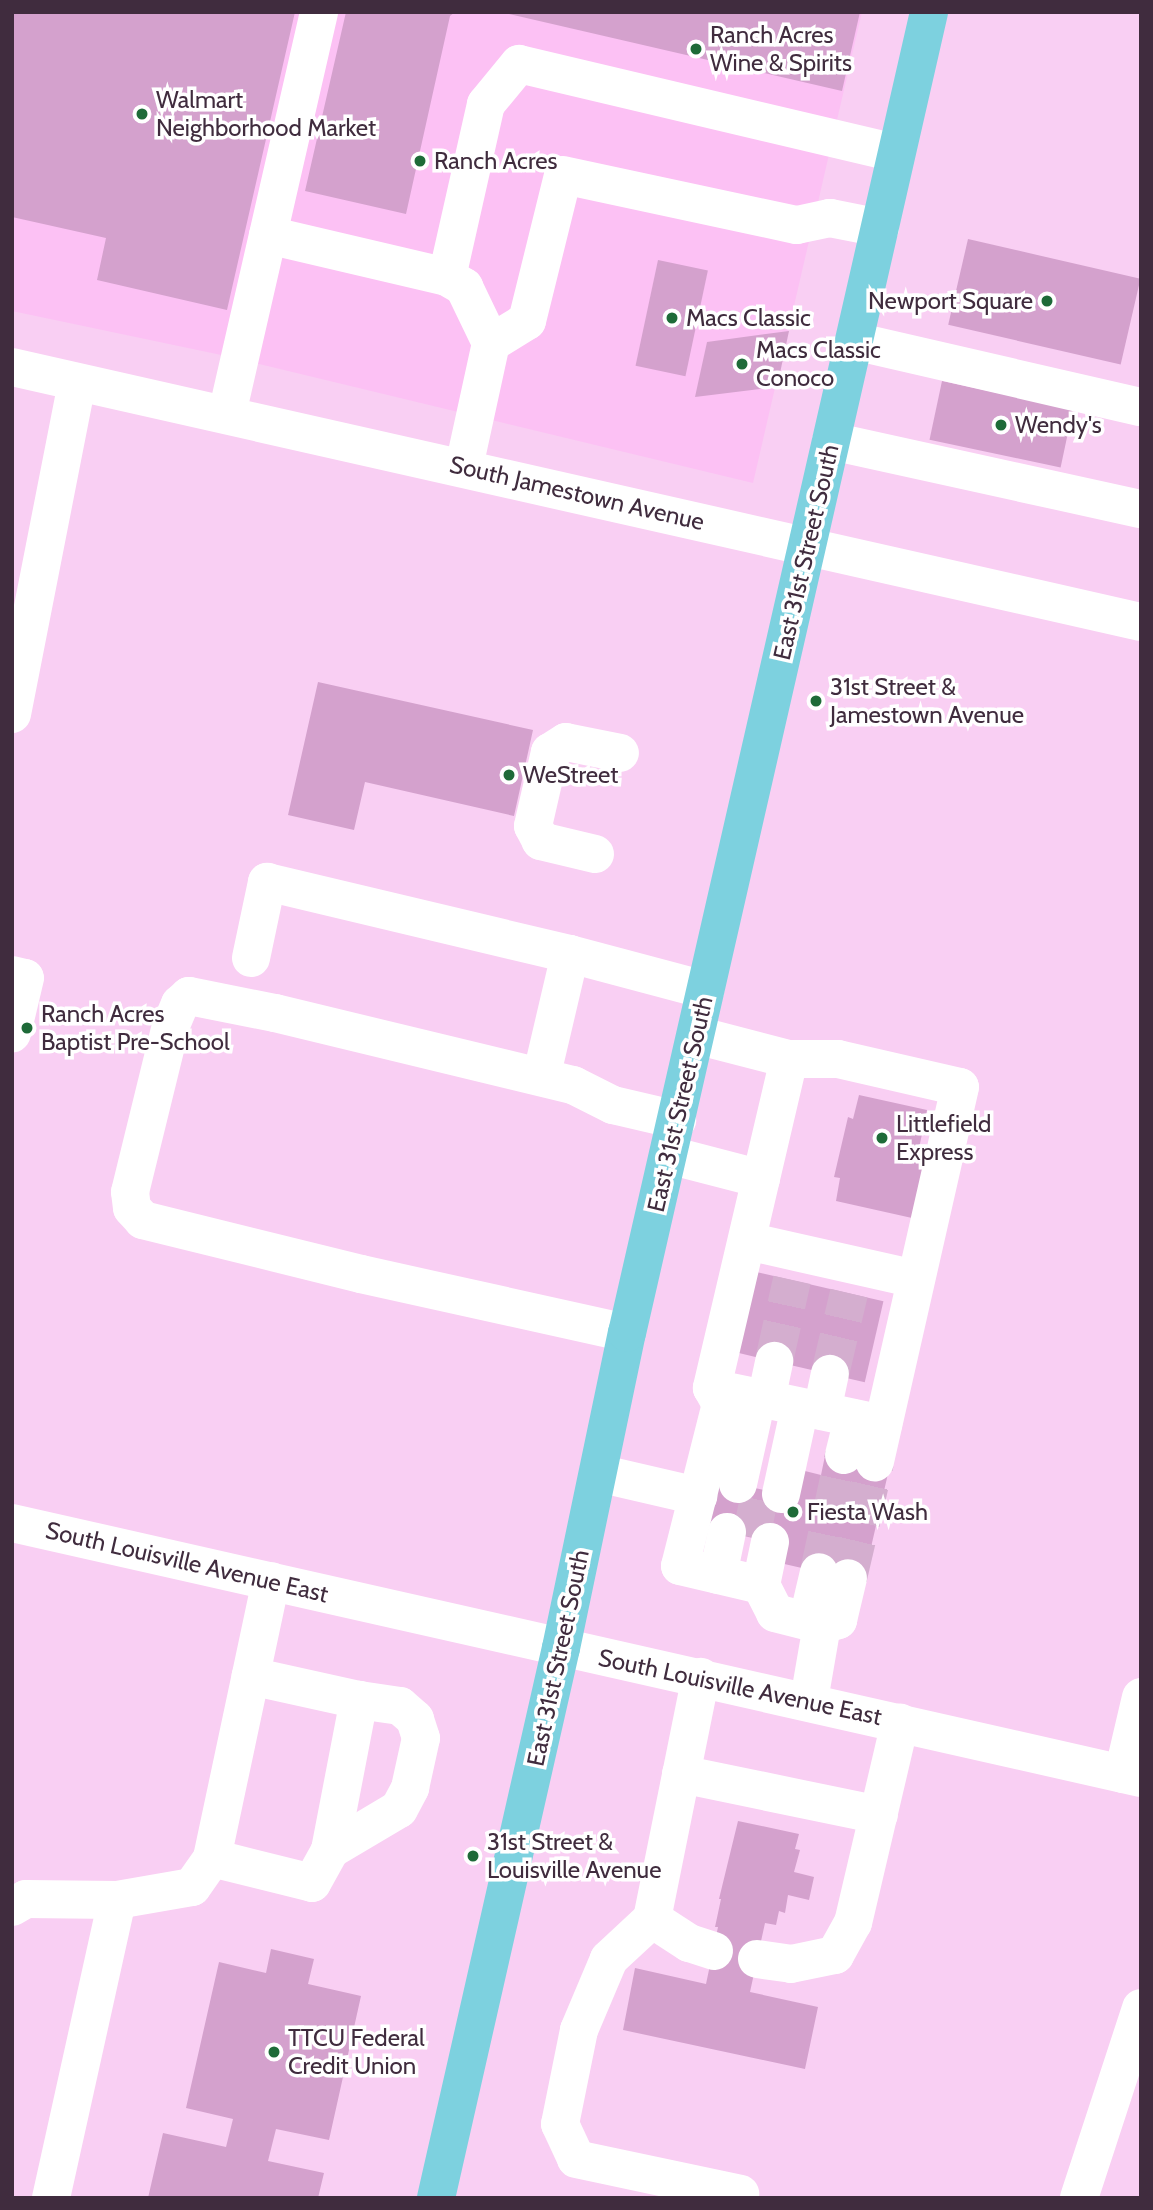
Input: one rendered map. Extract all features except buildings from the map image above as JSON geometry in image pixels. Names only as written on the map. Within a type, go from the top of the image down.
[{"type":"main road","name":"East 31st Street South","points":[[436,2198],[561,1648],[627,1334],[929,12]]},
{"type":"street","points":[[227,414],[319,12]]},
{"type":"street","points":[[447,277],[486,104],[519,64],[896,153]]},
{"type":"street","points":[[491,344],[527,321],[563,175],[797,225],[830,218],[880,228]]},
{"type":"street","points":[[268,235],[447,277],[464,287],[491,344],[464,467]]},
{"type":"street","points":[[854,341],[1141,407]]},
{"type":"street","name":"South Jamestown Avenue","points":[[12,367],[1141,622]]},
{"type":"street","points":[[12,715],[77,382]]},
{"type":"street","points":[[831,441],[1141,509]]},
{"type":"street","points":[[595,854],[541,841],[533,826],[550,752],[566,742],[620,753]]},
{"type":"street","points":[[251,958],[267,882],[570,954],[705,990]]},
{"type":"street","points":[[545,1061],[570,954]]},
{"type":"street","points":[[12,975],[25,978],[12,1033]]},
{"type":"street","points":[[627,1334],[361,1274],[143,1220],[132,1208],[130,1192],[171,1025],[180,1004],[189,996],[275,1013],[573,1085],[673,1138],[761,1178]]},
{"type":"street","points":[[696,1035],[789,1059],[838,1059],[960,1087],[916,1279],[809,1409]]},
{"type":"street","points":[[789,1059],[712,1388],[721,1404],[680,1566],[740,1580],[775,1613],[815,1622],[838,1620],[833,1575]]},
{"type":"street","points":[[747,1241],[796,1267],[852,1280],[916,1279]]},
{"type":"street","points":[[774,1361],[809,1409],[860,1458]]},
{"type":"street","points":[[760,1489],[830,1374]]},
{"type":"street","points":[[712,1388],[809,1409]]},
{"type":"street","points":[[598,1473],[698,1496]]},
{"type":"street","name":"South Louisville Avenue East","points":[[12,1522],[561,1648],[809,1700],[1132,1776]]},
{"type":"street","points":[[740,1580],[749,1537]]},
{"type":"street","points":[[12,1907],[26,1899],[117,1900],[192,1887],[212,1858],[271,1581]]},
{"type":"street","points":[[809,1700],[815,1622]]},
{"type":"street","points":[[251,1676],[359,1700],[400,1706],[415,1719],[421,1738],[410,1788],[399,1809],[330,1850]]},
{"type":"street","points":[[701,1677],[652,1919],[609,1959],[579,2030],[560,2124],[576,2159],[740,2194]]},
{"type":"street","points":[[1132,1776],[1141,1697]]},
{"type":"street","points":[[212,1858],[312,1883],[330,1850],[359,1700]]},
{"type":"street","points":[[757,1958],[791,1964],[835,1955],[853,1923],[900,1722]]},
{"type":"street","points":[[681,1774],[879,1815]]},
{"type":"street","points":[[51,2198],[117,1900]]},
{"type":"street","points":[[652,1919],[689,1943],[714,1951]]},
{"type":"street","points":[[1079,2198],[1141,2008]]},
{"type":"shaded area","name":"Ranch Acres","points":[[12,12],[862,12],[753,483],[226,356],[12,311]]},
{"type":"tunnel","points":[[774,1361],[792,1280]]},
{"type":"tunnel","points":[[830,1374],[849,1293]]},
{"type":"tunnel","points":[[819,1572],[844,1455]]},
{"type":"tunnel","points":[[848,1578],[875,1462]]},
{"type":"tunnel","points":[[751,1537],[761,1489]]},
{"type":"place","name":"Ranch Acres Wine & Spirits","points":[[696,49]]},
{"type":"place","name":"Walmart Neighborhood Market","points":[[142,114]]},
{"type":"place","name":"Ranch Acres","points":[[420,161]]},
{"type":"place","name":"Newport Square","points":[[1047,301]]},
{"type":"place","name":"Macs Classic","points":[[672,318]]},
{"type":"place","name":"Macs Classic Conoco","points":[[742,364]]},
{"type":"place","name":"Wendy's","points":[[1001,425]]},
{"type":"place","name":"31st Street & Jamestown Avenue","points":[[816,701]]},
{"type":"place","name":"WeStreet","points":[[509,775]]},
{"type":"place","name":"Ranch Acres Baptist Pre-School","points":[[27,1028]]},
{"type":"place","name":"Littlefield Express","points":[[882,1138]]},
{"type":"place","name":"Fiesta Wash","points":[[793,1512]]},
{"type":"place","name":"31st Street & Louisville Avenue","points":[[473,1856]]},
{"type":"place","name":"TTCU Federal Credit Union","points":[[274,2052]]}]
